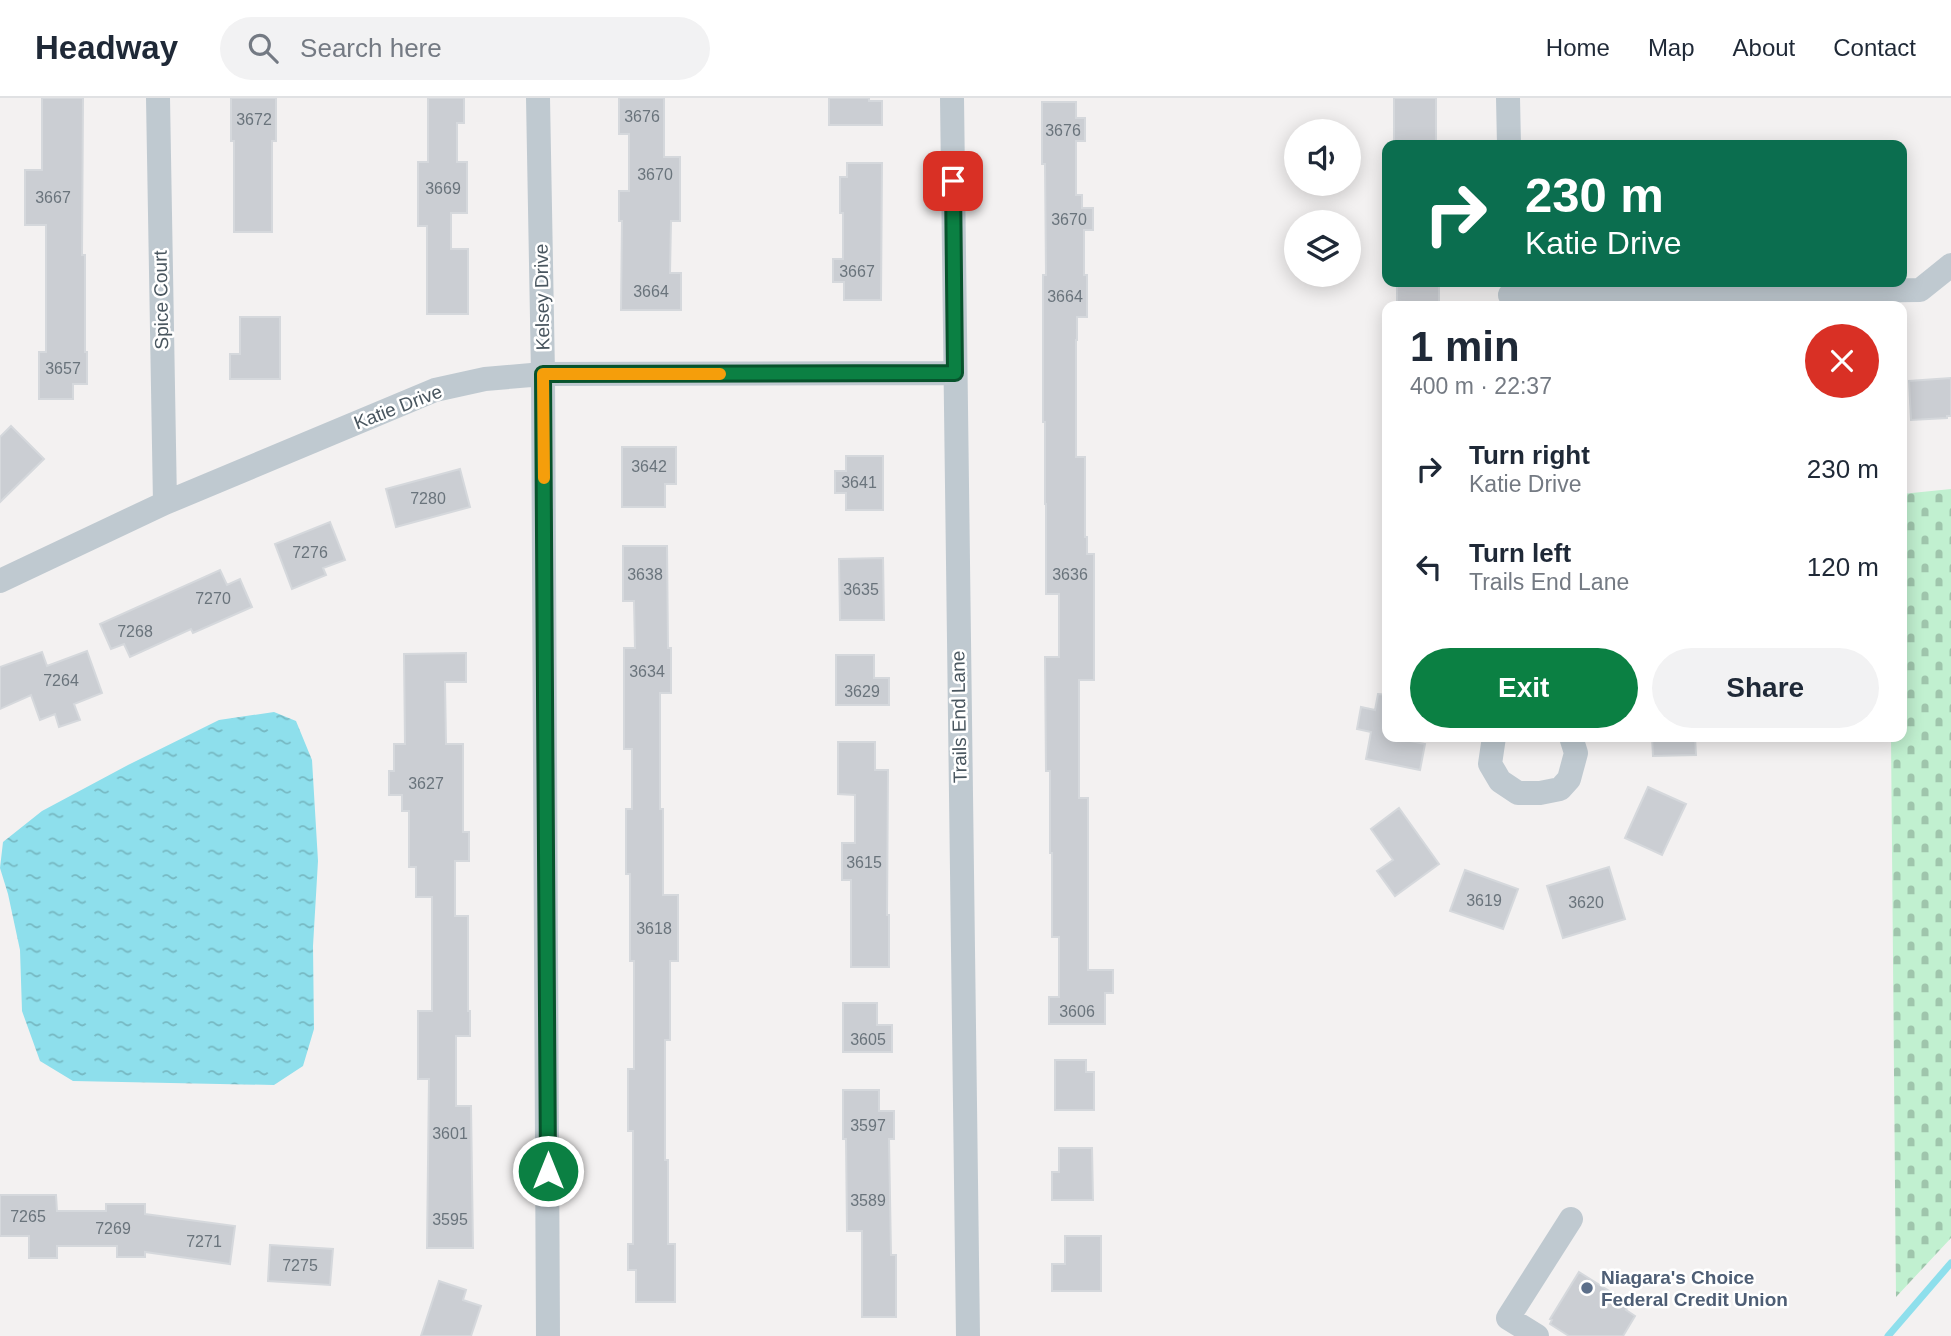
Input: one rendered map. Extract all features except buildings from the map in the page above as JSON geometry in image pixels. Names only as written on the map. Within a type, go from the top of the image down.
[{"type":"street","name":"Spice Court","points":[[158,98],[165,503]]},
{"type":"street","name":"Kelsey Drive","points":[[538,98],[543,374],[548,1336]]},
{"type":"street","name":"Trails End Lane","points":[[952,98],[968,1336]]},
{"type":"street","points":[[1508,98],[1509,140]]},
{"type":"street","points":[[1510,294],[1920,290],[1951,265]]},
{"type":"street","name":"Katie Drive","points":[[0,581],[165,503],[435,390],[485,379],[543,374],[955,373]]},
{"type":"street","points":[[1493,742],[1490,764],[1500,781],[1518,793],[1560,789],[1569,779],[1576,753],[1573,742]]},
{"type":"street","points":[[1537,1336],[1508,1318],[1571,1219]]},
{"type":"green space","points":[[1951,489],[1951,1238],[1896,1297],[1891,742],[1907,742],[1907,493]]},
{"type":"water","points":[[274,712],[296,721],[312,760],[318,861],[313,946],[314,1029],[303,1066],[274,1085],[73,1081],[40,1061],[22,1011],[20,950],[0,868],[3,842],[42,811],[219,720]]},
{"type":"waterway","points":[[1888,1336],[1951,1263]]},
{"type":"slow traffic","points":[[544,478],[543,374],[720,374]]},
{"type":"place","name":"Niagara's Choice Federal Credit Union","points":[[1587,1288]]},
{"type":"route","points":[[548,1171],[543,374],[955,373],[953,181]]}]
